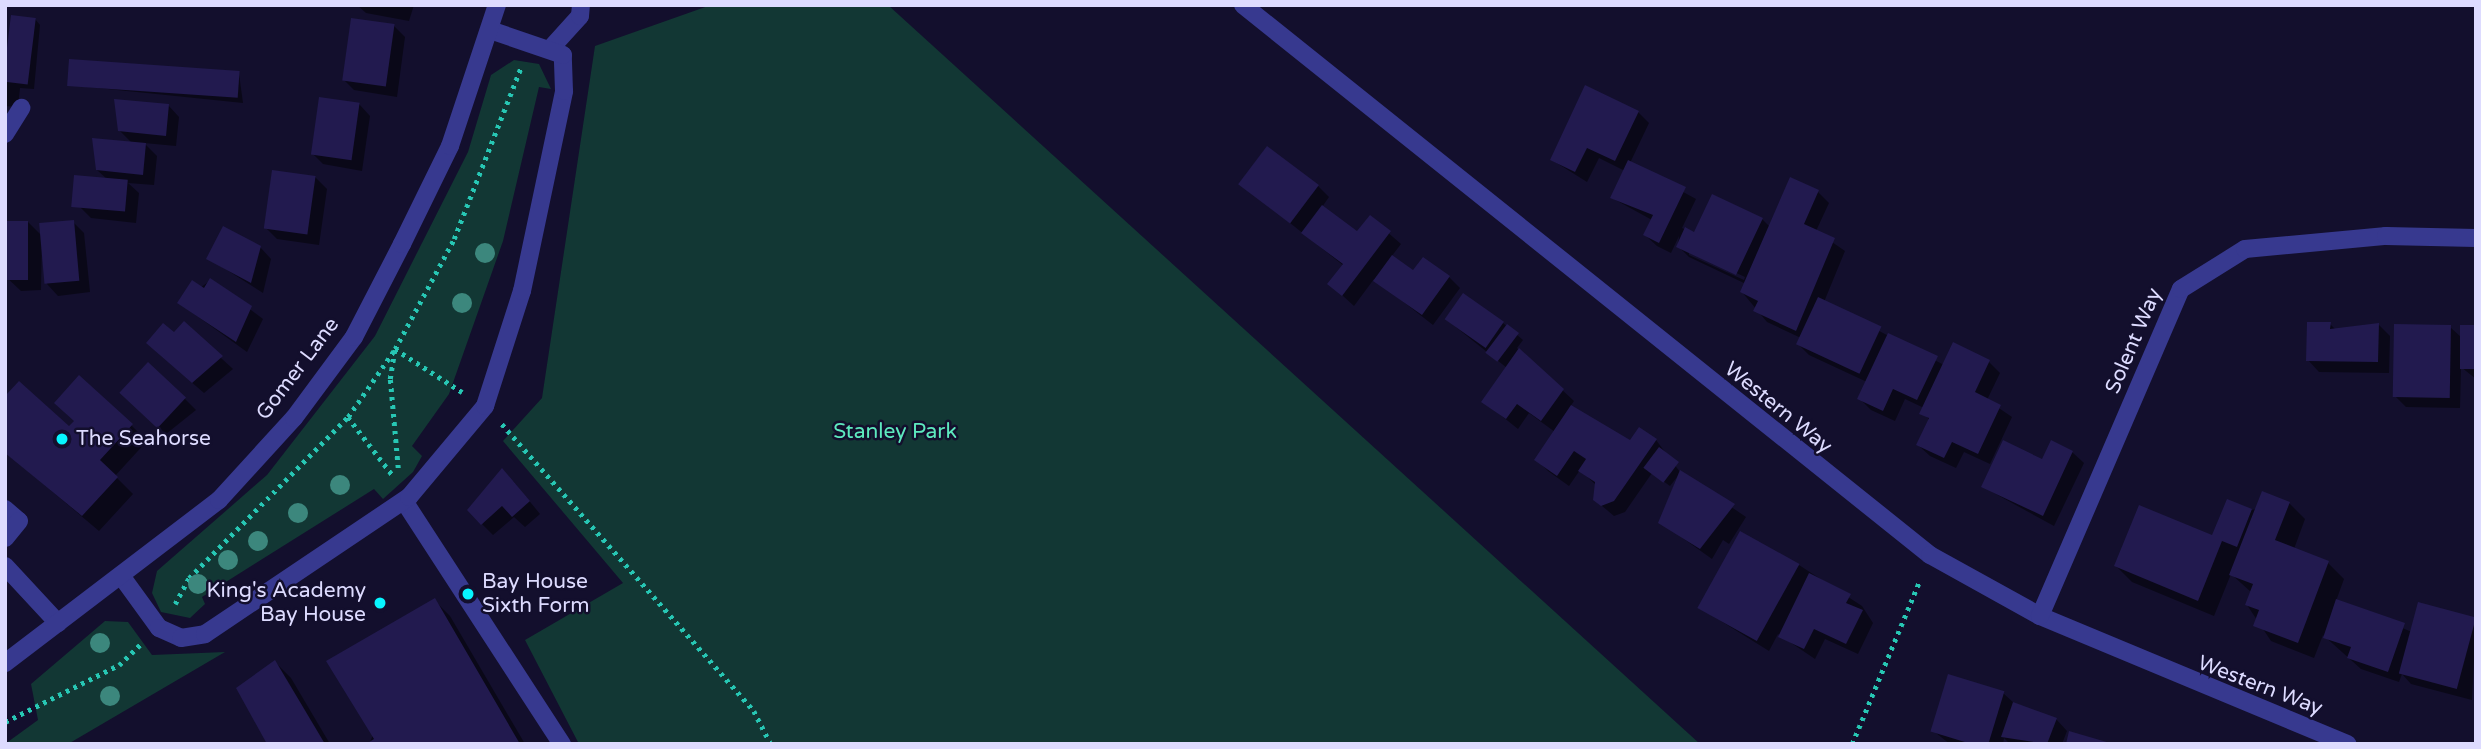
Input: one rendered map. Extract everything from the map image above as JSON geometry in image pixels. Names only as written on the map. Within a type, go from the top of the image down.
[{"type":"street","name":"Gomer Lane","points":[[5,663],[122,578],[219,500],[354,337],[450,146],[492,31],[497,5]]},
{"type":"street","points":[[551,48],[580,16],[581,5]]},
{"type":"street","name":"Western Way","points":[[1243,5],[1930,555],[2040,616],[2347,744]]},
{"type":"street","points":[[122,578],[159,628],[181,638],[205,634],[406,499],[485,407],[522,291],[564,91],[563,55],[551,48],[492,31]]},
{"type":"street","points":[[5,134],[21,108]]},
{"type":"street","name":"Solent Way","points":[[2040,616],[2181,289],[2245,249],[2386,236],[2476,238]]},
{"type":"street","points":[[406,499],[562,744]]},
{"type":"street","points":[[5,509],[19,521],[5,538]]},
{"type":"street","points":[[5,566],[58,624]]},
{"type":"path","points":[[406,499],[393,456],[395,349],[485,407],[754,711],[771,744]]},
{"type":"path","points":[[348,417],[406,499]]},
{"type":"path","points":[[1852,744],[1930,555]]},
{"type":"path","points":[[5,722],[119,665],[146,639]]},
{"type":"green space","name":"Stanley Park","points":[[711,5],[888,5],[1700,744],[579,744],[525,640],[623,583],[503,441],[542,398],[595,46]]},
{"type":"green space","points":[[514,60],[539,64],[551,89],[539,87],[503,241],[449,394],[412,446],[422,456],[413,472],[383,499],[374,489],[202,597],[205,604],[190,618],[161,612],[152,593],[157,571],[267,475],[375,336],[468,152],[491,75]]},
{"type":"green space","points":[[105,621],[128,622],[152,655],[225,652],[68,744],[5,744],[38,720],[31,684]]},
{"type":"building","points":[[11,15],[36,18],[28,85],[5,82]]},
{"type":"building","points":[[351,18],[395,24],[386,87],[342,80]]},
{"type":"building","points":[[69,59],[240,71],[238,98],[67,86]]},
{"type":"building","points":[[1585,85],[1639,111],[1615,161],[1587,148],[1575,172],[1550,160]]},
{"type":"building","points":[[319,97],[360,103],[352,160],[311,154]]},
{"type":"building","points":[[114,99],[169,104],[166,136],[118,131]]},
{"type":"building","points":[[92,138],[146,143],[143,175],[96,170]]},
{"type":"building","points":[[1267,146],[1319,185],[1290,223],[1238,184]]},
{"type":"building","points":[[1628,160],[1686,187],[1659,243],[1643,235],[1653,215],[1610,198]]},
{"type":"building","points":[[272,170],[316,176],[307,235],[264,228]]},
{"type":"building","points":[[74,175],[128,180],[125,212],[71,207]]},
{"type":"building","points":[[1790,177],[1819,190],[1804,224],[1835,238],[1796,331],[1753,311],[1758,301],[1740,292]]},
{"type":"building","points":[[1712,194],[1763,218],[1736,275],[1676,247],[1685,227],[1694,232]]},
{"type":"building","points":[[1322,205],[1357,231],[1370,215],[1391,231],[1342,296],[1327,284],[1343,264],[1301,233]]},
{"type":"building","points":[[74,220],[79,281],[44,284],[39,223]]},
{"type":"building","points":[[5,221],[28,221],[28,280],[5,280]]},
{"type":"building","points":[[223,226],[261,246],[251,283],[206,259]]},
{"type":"building","points":[[1392,255],[1413,270],[1423,257],[1450,276],[1422,315],[1373,281]]},
{"type":"building","points":[[210,278],[252,306],[236,342],[177,303],[192,280],[204,288]]},
{"type":"building","points":[[1463,293],[1504,322],[1486,348],[1445,319]]},
{"type":"building","points":[[1818,297],[1881,327],[1859,374],[1796,344]]},
{"type":"building","points":[[184,321],[223,356],[192,383],[146,343],[163,323],[174,332]]},
{"type":"building","points":[[2307,322],[2331,322],[2330,329],[2379,323],[2378,362],[2306,361]]},
{"type":"building","points":[[1507,324],[1519,333],[1497,362],[1485,353]]},
{"type":"building","points":[[2394,324],[2451,325],[2450,398],[2393,397]]},
{"type":"building","points":[[2460,325],[2476,325],[2476,369],[2460,369]]},
{"type":"building","points":[[1888,333],[1938,356],[1917,400],[1893,389],[1883,411],[1857,399]]},
{"type":"building","points":[[1953,342],[1990,360],[1975,392],[2001,405],[1978,454],[1952,442],[1944,458],[1916,445],[1929,418],[1919,414]]},
{"type":"building","points":[[1519,348],[1564,389],[1541,421],[1517,404],[1506,419],[1481,402]]},
{"type":"building","points":[[148,362],[186,397],[157,428],[119,393]]},
{"type":"building","name":"The Seahorse","points":[[79,375],[133,424],[100,460],[118,477],[82,516],[5,453],[5,396],[19,381],[69,426],[74,421],[54,403]]},
{"type":"building","points":[[1571,405],[1630,440],[1639,427],[1657,439],[1614,501],[1601,506],[1593,500],[1595,482],[1578,471],[1586,459],[1574,451],[1557,476],[1534,460]]},
{"type":"building","points":[[2003,440],[2042,459],[2051,440],[2073,451],[2043,516],[1981,487]]},
{"type":"building","points":[[1659,447],[1679,462],[1663,483],[1643,468]]},
{"type":"building","points":[[502,468],[530,501],[512,517],[502,506],[481,525],[467,510]]},
{"type":"building","points":[[1680,470],[1735,504],[1700,549],[1658,523]]},
{"type":"building","points":[[2262,491],[2290,502],[2275,540],[2329,561],[2298,643],[2253,626],[2259,610],[2245,605],[2253,584],[2229,575]]},
{"type":"building","points":[[2227,499],[2252,509],[2237,547],[2222,541],[2198,601],[2114,566],[2139,505],[2212,535]]},
{"type":"building","points":[[1740,531],[1799,564],[1757,641],[1697,608]]},
{"type":"building","points":[[1809,573],[1851,594],[1846,603],[1863,610],[1846,644],[1814,629],[1804,649],[1778,637]]},
{"type":"building","points":[[435,598],[520,744],[366,744],[374,739],[326,661]]},
{"type":"building","points":[[2336,599],[2405,623],[2388,672],[2347,658],[2351,647],[2323,638]]},
{"type":"building","points":[[2418,602],[2476,618],[2457,689],[2399,673]]},
{"type":"building","points":[[275,660],[325,744],[267,744],[236,688]]},
{"type":"building","points":[[1948,674],[2004,691],[1988,744],[1972,744],[1930,731]]},
{"type":"building","points":[[2013,702],[2057,718],[2047,744],[2001,737]]},
{"type":"building","points":[[2069,731],[2110,743],[2110,744],[2066,744]]},
{"type":"place","name":"The Seahorse","points":[[62,439]]},
{"type":"place","name":"Bay House Sixth Form","points":[[468,594]]},
{"type":"place","name":"King's Academy Bay House","points":[[380,603]]}]
